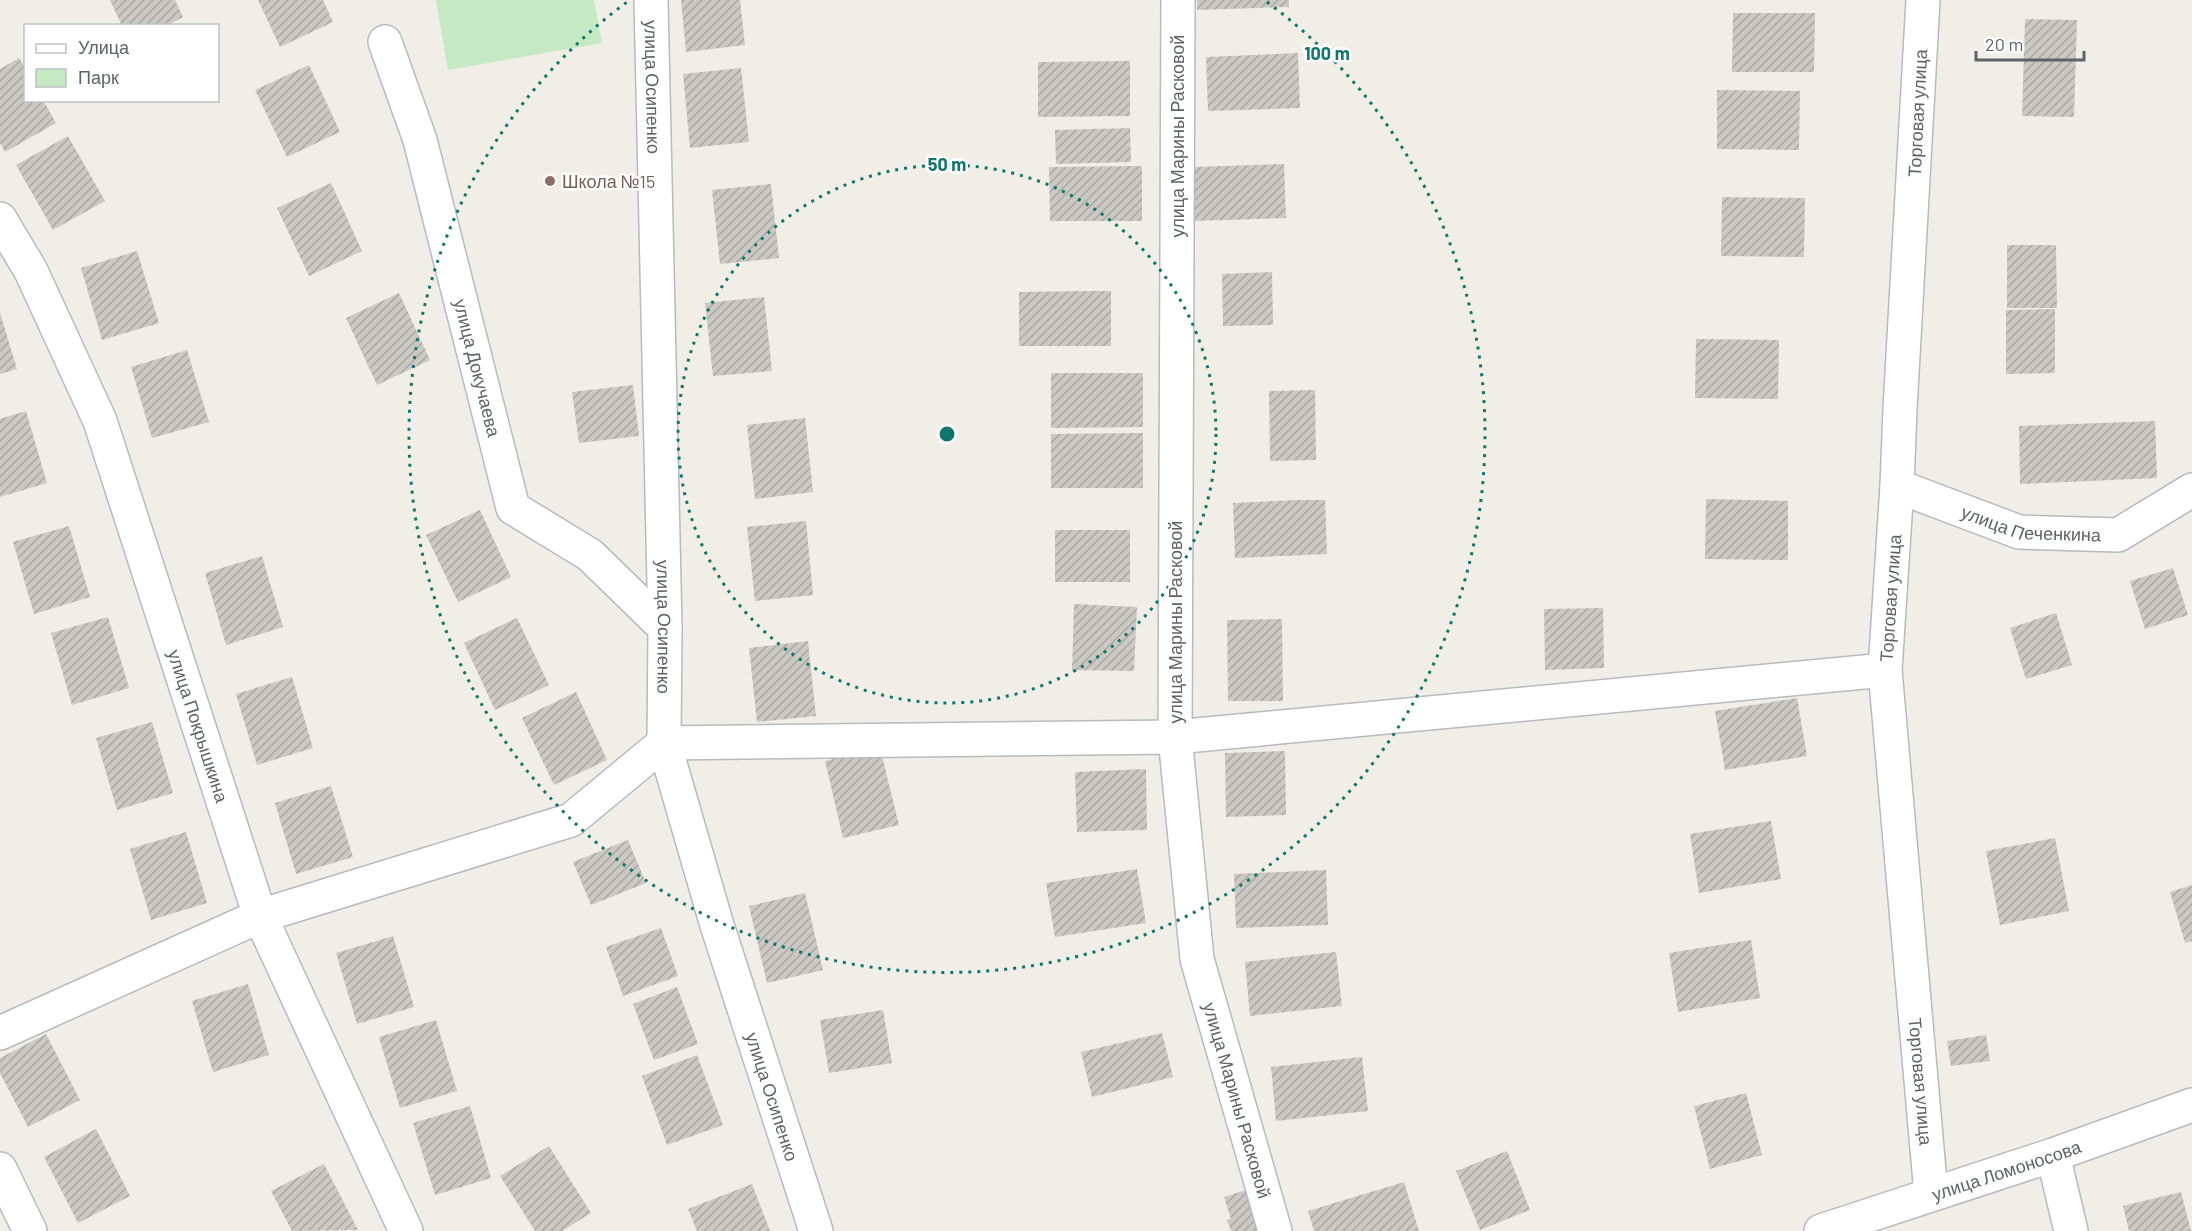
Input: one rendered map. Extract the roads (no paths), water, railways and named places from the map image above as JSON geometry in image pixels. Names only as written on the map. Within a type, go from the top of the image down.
[{"type":"street","name":"улица Осипенко","points":[[651,0],[665,628],[664,743],[716,922],[816,1231]]},
{"type":"street","name":"улица Марины Расковой","points":[[1178,0],[1175,737],[1197,959],[1275,1231]]},
{"type":"street","name":"Торговая улица","points":[[1923,0],[1900,397],[1898,486],[1885,670],[1931,1194]]},
{"type":"street","name":"улица Докучаева","points":[[385,42],[420,141],[513,508],[590,555],[665,628]]},
{"type":"street","name":"улица Покрышкина","points":[[0,219],[31,271],[100,421],[260,916],[406,1231]]},
{"type":"street","name":"улица Печенкина","points":[[1898,486],[2019,532],[2118,536],[2192,490]]},
{"type":"street","points":[[0,1033],[260,916],[571,820],[664,743],[1175,737],[1885,670]]},
{"type":"street","name":"улица Ломоносова","points":[[1821,1231],[2053,1155],[2192,1105]]},
{"type":"street","points":[[2053,1155],[2071,1231]]},
{"type":"street","points":[[0,1169],[30,1231]]},
{"type":"place","name":"Школа №15","points":[[550,181]]}]
